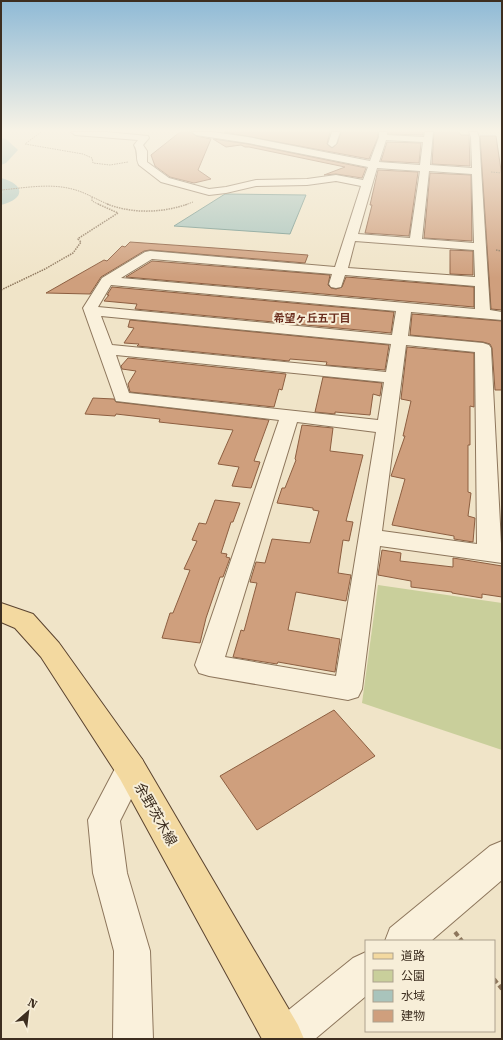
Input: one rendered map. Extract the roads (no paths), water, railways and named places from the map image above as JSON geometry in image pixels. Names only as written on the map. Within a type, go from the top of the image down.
[{"type":"main road","name":"余野茨木線","points":[[1,612],[24,621],[50,650],[131,769],[284,1039]]},
{"type":"street","points":[[167,181],[209,192],[226,190],[256,183],[318,181]]},
{"type":"street","points":[[349,181],[367,184]]},
{"type":"street","points":[[330,301],[368,181]]},
{"type":"street","points":[[416,242],[423,181]]},
{"type":"street","points":[[477,181],[483,314]]},
{"type":"street","points":[[350,237],[480,247]]},
{"type":"street","points":[[386,427],[122,397],[90,308],[106,281],[150,255],[481,282]]},
{"type":"street","points":[[106,281],[399,340],[483,348],[496,554],[370,537]]},
{"type":"street","points":[[92,311],[238,308],[330,301],[502,316]]},
{"type":"street","points":[[290,416],[209,665],[348,689],[404,307]]},
{"type":"street","points":[[106,349],[393,378]]},
{"type":"street","points":[[131,769],[104,820],[110,873],[132,952],[133,1039]]},
{"type":"street","points":[[404,940],[502,858]]},
{"type":"street","points":[[284,1039],[365,972]]},
{"type":"water","points":[[225,194],[306,195],[290,234],[174,226]]},
{"type":"waterway","points":[[1,183],[11,190],[11,195],[1,200]]},
{"type":"district","name":"希望ヶ丘五丁目","points":[[312,318]]}]
